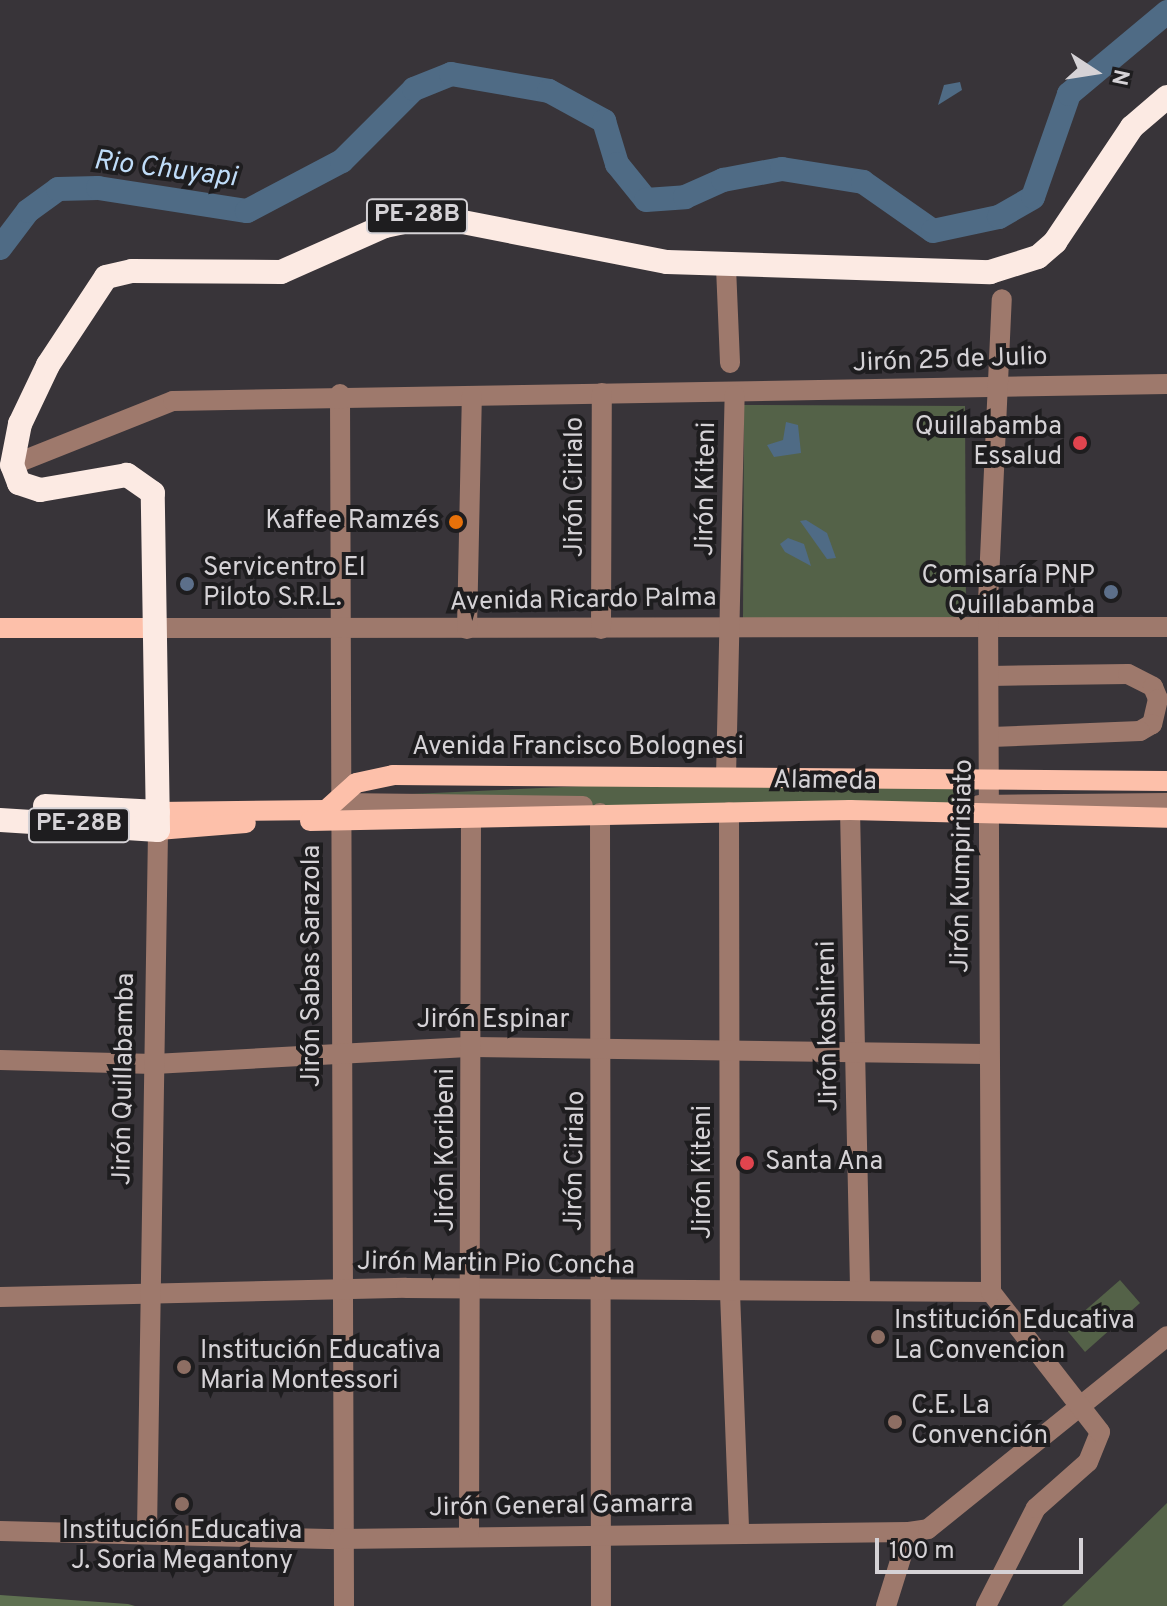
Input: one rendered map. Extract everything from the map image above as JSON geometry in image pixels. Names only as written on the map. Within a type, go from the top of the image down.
[{"type":"highway","name":"PE-28B","points":[[9,474],[20,424],[48,365],[95,289],[117,273],[281,272],[402,219],[432,216],[632,257],[726,267],[970,274],[1019,266],[1055,242],[1132,127],[1167,97]]},
{"type":"highway","name":"Jirón Quillabamba","points":[[9,474],[40,490],[116,475],[145,481],[156,508],[154,628],[158,821]]},
{"type":"highway","name":"PE-28B","points":[[0,804],[158,821]]},
{"type":"highway","name":"PE-28B","points":[[0,820],[158,821]]},
{"type":"main road","name":"Avenida Ricardo Palma","points":[[0,628],[154,628]]},
{"type":"main road","name":"Avenida Francisco Bolognesi","points":[[339,811],[356,783],[393,775],[1167,781]]},
{"type":"main road","points":[[158,821],[339,811],[471,814],[991,810],[1167,818]]},
{"type":"street","points":[[726,267],[730,363]]},
{"type":"street","name":"Jirón Kumpirisiato","points":[[991,1292],[987,1054],[992,781],[988,626],[995,384],[1002,299]]},
{"type":"street","name":"Jirón 25 de Julio","points":[[9,474],[173,401],[340,394],[735,395],[995,384],[1167,384]]},
{"type":"street","name":"Jirón Cirialo","points":[[601,629],[602,393]]},
{"type":"street","name":"Jirón Sabas Sarazola","points":[[340,394],[336,630],[339,811],[338,1289],[339,1539],[344,1606]]},
{"type":"street","name":"Jirón Kiteni","points":[[726,777],[735,395]]},
{"type":"street","points":[[467,629],[472,396]]},
{"type":"street","name":"Avenida Ricardo Palma","points":[[154,628],[1167,627]]},
{"type":"street","points":[[989,676],[1128,674],[1153,687],[1158,699],[1152,724],[1140,731],[991,737]]},
{"type":"street","points":[[991,810],[1167,803]]},
{"type":"street","name":"Alameda","points":[[339,811],[850,810]]},
{"type":"street","name":"Jirón koshireni","points":[[850,810],[860,1289]]},
{"type":"street","name":"Jirón Kiteni","points":[[729,812],[730,1293],[739,1532]]},
{"type":"street","name":"Jirón Cirialo","points":[[600,813],[603,1047],[601,1606]]},
{"type":"street","name":"Jirón Koribeni","points":[[469,1533],[474,1293],[471,814]]},
{"type":"street","name":"Jirón Quillabamba","points":[[147,1532],[158,821]]},
{"type":"street","name":"Jirón Espinar","points":[[0,1060],[154,1064],[339,1049],[473,1047],[731,1048],[855,1054],[987,1054]]},
{"type":"street","name":"Jirón Martin Pio Concha","points":[[0,1297],[338,1289],[474,1293],[730,1293],[860,1289],[991,1292]]},
{"type":"street","points":[[986,1606],[1036,1508],[1088,1462],[1100,1432],[991,1292]]},
{"type":"street","name":"Jirón General Gamarra","points":[[0,1531],[147,1532],[339,1539],[469,1533],[600,1537],[739,1532],[909,1532],[928,1529],[1077,1405],[1167,1336]]},
{"type":"street","points":[[886,1606],[909,1532]]},
{"type":"green space","points":[[744,405],[965,406],[966,617],[743,622]]},
{"type":"green space","points":[[845,774],[978,789],[941,808],[729,812],[401,803],[411,794]]},
{"type":"green space","points":[[1120,1280],[1140,1303],[1085,1352],[1065,1328]]},
{"type":"green space","points":[[1167,1503],[1167,1606],[1062,1606]]},
{"type":"green space","points":[[0,1595],[128,1604],[135,1606],[0,1606]]},
{"type":"water","points":[[960,82],[962,90],[938,105],[944,85]]},
{"type":"water","points":[[786,422],[798,425],[801,453],[774,457],[767,445],[783,440]]},
{"type":"water","points":[[806,520],[827,533],[836,558],[827,559],[800,521]]},
{"type":"water","points":[[788,538],[804,544],[811,566],[785,552],[780,544]]},
{"type":"waterway","name":"Rio Chuyapi","points":[[0,248],[28,211],[58,189],[98,188],[247,211],[342,161],[414,89],[451,74],[549,91],[604,121],[617,164],[646,200],[685,197],[723,180],[782,169],[863,182],[933,231],[999,217],[1033,197],[1069,94],[1167,12]]},
{"type":"place","name":"Quillabamba Essalud","points":[[1080,443]]},
{"type":"place","name":"Kaffee Ramzés","points":[[456,522]]},
{"type":"place","name":"Servicentro El Piloto S.R.L.","points":[[187,584]]},
{"type":"place","name":"Comisaría PNP Quillabamba","points":[[1111,592]]},
{"type":"place","name":"Santa Ana","points":[[747,1163]]},
{"type":"place","name":"Institución Educativa La Convencion","points":[[878,1337]]},
{"type":"place","name":"Institución Educativa Maria Montessori","points":[[184,1367]]},
{"type":"place","name":"C.E. La Convención","points":[[895,1422]]},
{"type":"place","name":"Institución Educativa J. Soria Megantony","points":[[182,1504]]}]
